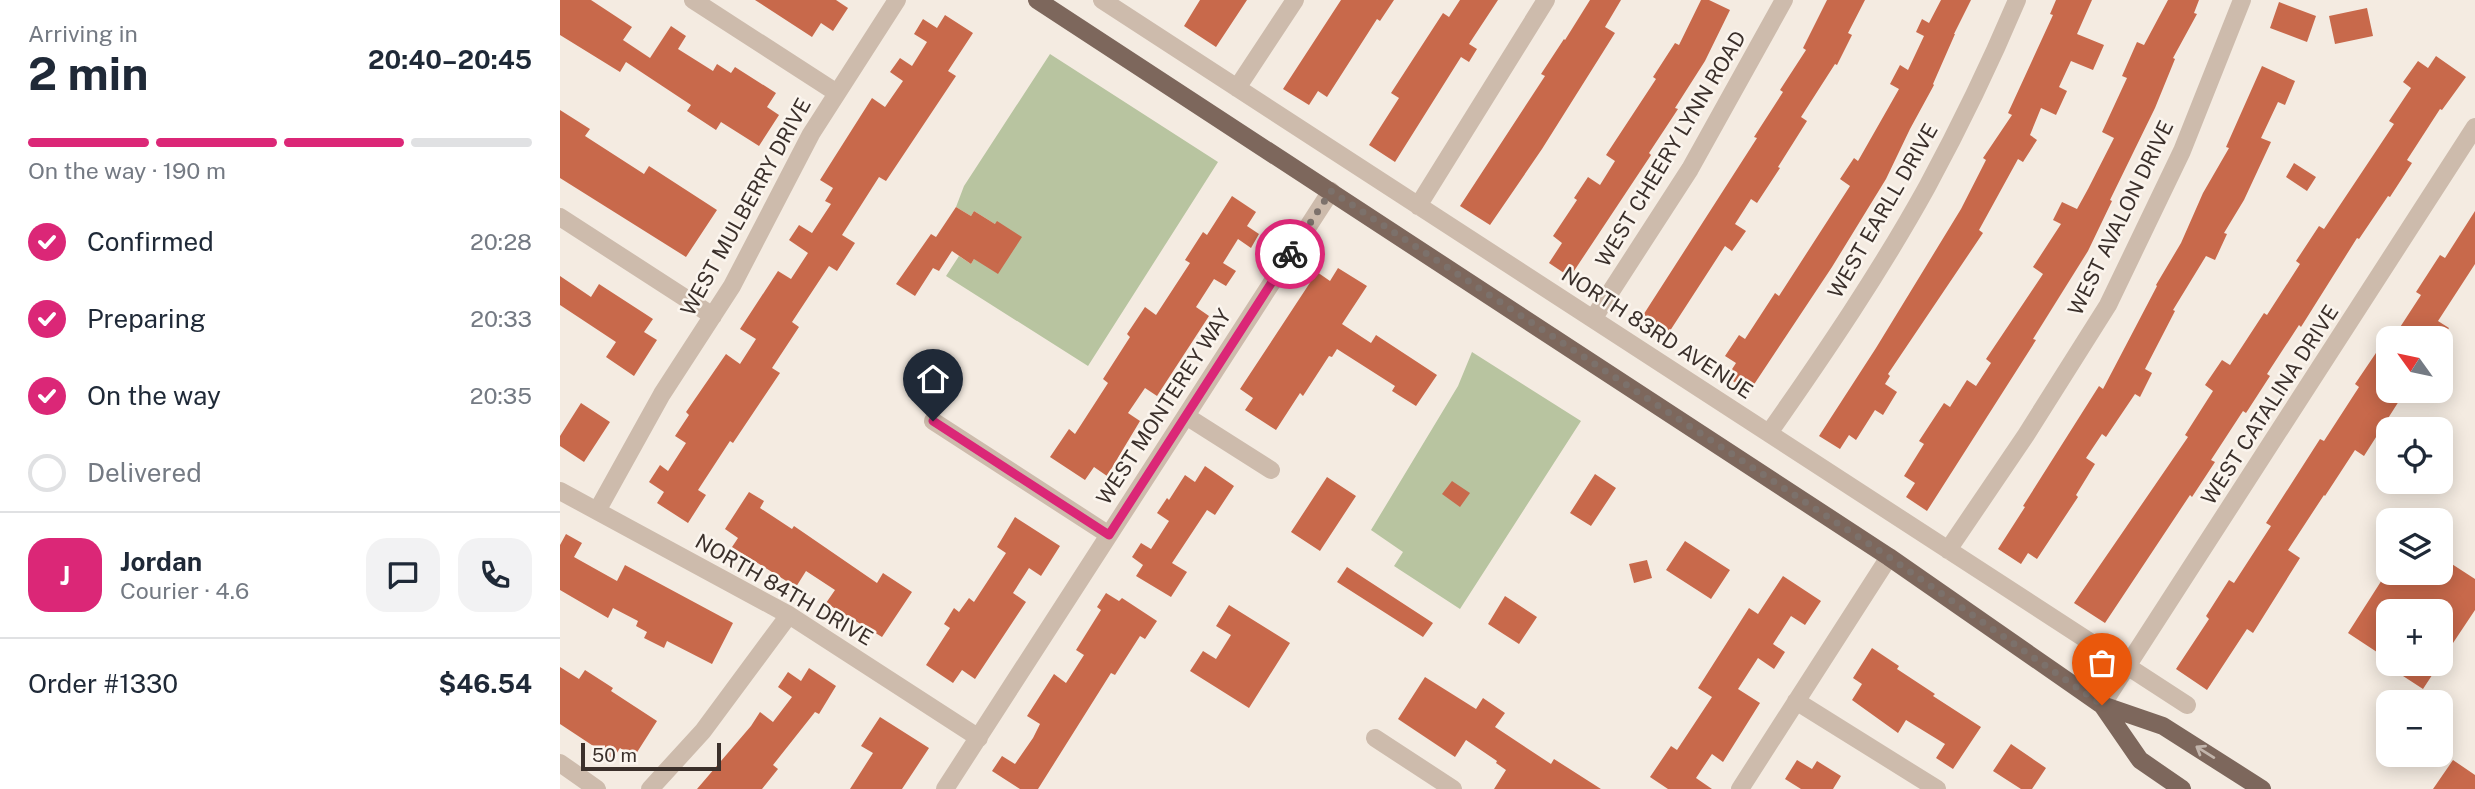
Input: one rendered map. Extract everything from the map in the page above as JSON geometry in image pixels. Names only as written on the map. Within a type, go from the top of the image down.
[{"type":"main road","points":[[1037,0],[1889,557],[2102,705],[2163,726],[2262,789]]},
{"type":"main road","points":[[2102,705],[2140,760],[2182,789]]},
{"type":"street","points":[[693,0],[837,93]]},
{"type":"street","name":"WEST MULBERRY DRIVE","points":[[597,511],[662,394],[744,263],[811,134],[897,0]]},
{"type":"street","name":"NORTH 83RD AVENUE","points":[[1102,0],[2187,705]]},
{"type":"street","points":[[1237,88],[1295,0]]},
{"type":"street","points":[[1418,206],[1546,0]]},
{"type":"street","name":"WEST CHEERY LYNN ROAD","points":[[1593,319],[1690,169],[1784,0]]},
{"type":"street","name":"WEST EARLL DRIVE","points":[[1769,433],[1844,324],[1926,188],[1983,79],[2017,0]]},
{"type":"street","name":"WEST AVALON DRIVE","points":[[1948,550],[2026,435],[2108,305],[2182,151],[2242,0]]},
{"type":"street","name":"WEST CATALINA DRIVE","points":[[2102,705],[2475,127]]},
{"type":"street","name":"WEST MONTEREY WAY","points":[[945,789],[1331,191]]},
{"type":"street","points":[[560,217],[713,316]]},
{"type":"street","points":[[1186,416],[1271,470]]},
{"type":"street","points":[[933,421],[1109,535]]},
{"type":"street","name":"NORTH 84TH DRIVE","points":[[560,491],[789,615],[979,738]]},
{"type":"street","points":[[1740,789],[1889,557]]},
{"type":"street","points":[[650,789],[703,731],[789,615]]},
{"type":"street","points":[[1796,701],[1937,789]]},
{"type":"street","points":[[1375,738],[1453,789]]},
{"type":"street","points":[[560,763],[597,789]]},
{"type":"green space","points":[[1050,54],[1218,162],[1088,366],[946,276],[959,256],[971,264],[995,224],[974,211],[971,216],[956,207],[964,186]]},
{"type":"green space","points":[[1472,352],[1581,421],[1460,609],[1394,566],[1403,552],[1371,530],[1458,386]]},
{"type":"building","points":[[560,0],[591,0],[632,27],[623,40],[650,58],[671,26],[686,36],[678,49],[713,71],[717,64],[731,73],[735,67],[776,93],[767,107],[779,115],[759,146],[721,122],[716,130],[687,111],[691,105],[626,62],[620,72],[560,35]]},
{"type":"building","points":[[755,0],[836,0],[848,8],[833,31],[821,23],[812,37]]},
{"type":"building","points":[[1200,0],[1247,0],[1216,47],[1184,26]]},
{"type":"building","points":[[1341,0],[1394,0],[1380,21],[1377,19],[1327,97],[1318,91],[1309,105],[1283,89]]},
{"type":"building","points":[[1460,0],[1498,0],[1469,44],[1477,49],[1469,62],[1461,57],[1395,162],[1369,145],[1399,98],[1391,93],[1443,13],[1449,17]]},
{"type":"building","points":[[1590,0],[1621,0],[1605,27],[1615,33],[1542,149],[1490,225],[1460,206],[1545,76],[1541,74]]},
{"type":"building","points":[[1701,0],[1709,0],[1730,10],[1705,61],[1675,108],[1678,109],[1649,153],[1651,155],[1570,277],[1549,263],[1562,243],[1553,236],[1577,200],[1574,198],[1588,177],[1600,185],[1615,161],[1606,155],[1656,79],[1653,77],[1675,43],[1679,45]]},
{"type":"building","points":[[1827,0],[1865,0],[1848,33],[1852,35],[1837,65],[1835,64],[1801,117],[1807,121],[1778,167],[1780,168],[1757,203],[1751,199],[1735,224],[1746,231],[1732,251],[1725,246],[1666,337],[1640,320],[1757,138],[1754,137],[1783,92],[1780,90],[1806,50],[1803,48]]},
{"type":"building","points":[[1941,0],[1971,0],[1934,85],[1886,179],[1832,267],[1749,392],[1727,377],[1736,363],[1725,356],[1739,335],[1745,339],[1775,293],[1779,296],[1850,186],[1840,179],[1854,158],[1858,161],[1899,89],[1890,84],[1900,65],[1908,70],[1924,36],[1916,32],[1922,19],[1929,23]]},
{"type":"building","points":[[2056,0],[2092,0],[2077,34],[2104,45],[2093,70],[2071,61],[2059,87],[2067,91],[2056,115],[2041,108],[2030,135],[2037,140],[2023,162],[2018,159],[1979,230],[1983,233],[1888,374],[1890,376],[1885,384],[1897,392],[1883,415],[1875,410],[1856,440],[1849,435],[1840,449],[1819,436],[1961,209],[1986,160],[1983,158],[2012,115],[2008,113],[2053,15],[2050,14]]},
{"type":"building","points":[[2168,0],[2199,0],[2194,13],[2197,14],[2173,58],[2175,59],[2155,108],[2110,200],[2112,201],[2088,251],[2033,339],[2036,340],[1927,511],[1906,497],[1915,483],[1904,476],[1924,444],[1919,441],[1944,403],[1950,407],[1967,380],[1976,386],[1991,363],[1986,359],[2043,274],[2033,267],[2061,224],[2053,220],[2062,202],[2077,209],[2088,189],[2114,138],[2102,132],[2127,78],[2122,76],[2137,42],[2144,45]]},
{"type":"building","points":[[2279,2],[2316,16],[2307,42],[2270,28]]},
{"type":"building","points":[[2367,8],[2373,36],[2335,44],[2329,16]]},
{"type":"building","points":[[945,15],[973,33],[948,71],[956,76],[886,181],[879,177],[842,235],[855,243],[837,271],[829,266],[792,322],[799,327],[772,368],[780,373],[698,490],[706,495],[688,523],[657,503],[664,492],[649,482],[660,465],[668,471],[686,443],[675,436],[689,415],[686,412],[726,354],[740,364],[756,339],[740,329],[778,271],[791,279],[808,253],[789,240],[799,225],[812,233],[831,204],[825,201],[833,188],[820,180],[872,98],[885,107],[903,81],[890,72],[900,58],[912,66],[927,42],[914,34],[923,19],[937,28]]},
{"type":"building","points":[[2436,56],[2466,77],[2442,110],[2440,109],[2407,160],[2412,163],[2390,197],[2388,196],[2359,239],[2357,238],[2301,327],[2299,325],[2267,374],[2270,376],[2246,413],[2243,411],[2211,460],[2215,462],[2105,623],[2074,603],[2188,437],[2185,435],[2213,391],[2205,385],[2222,360],[2230,365],[2264,313],[2267,315],[2300,264],[2296,261],[2319,226],[2324,229],[2394,124],[2389,121],[2411,88],[2403,82],[2418,61],[2428,68]]},
{"type":"building","points":[[2262,66],[2295,81],[2285,105],[2278,102],[2261,138],[2271,142],[2244,200],[2224,233],[2227,234],[2215,260],[2206,256],[2173,310],[2175,311],[2145,369],[2152,373],[2140,397],[2135,394],[2106,437],[2102,434],[2086,458],[2095,464],[2076,495],[2078,497],[2037,559],[2028,553],[2021,564],[1998,549],[2099,386],[2103,389],[2156,285],[2181,243],[2203,193],[2229,148],[2226,147]]},
{"type":"building","points":[[560,110],[590,129],[585,136],[644,174],[649,166],[717,210],[686,257],[560,178]]},
{"type":"building","points":[[2294,163],[2316,177],[2307,191],[2286,177]]},
{"type":"building","points":[[1232,196],[1256,212],[1247,226],[1259,234],[1251,248],[1238,239],[1223,263],[1236,271],[1226,286],[1214,279],[1196,307],[1209,316],[1157,396],[1145,388],[1128,413],[1140,421],[1107,476],[1094,467],[1085,480],[1050,457],[1069,429],[1075,434],[1108,383],[1103,379],[1130,337],[1127,334],[1145,307],[1156,315],[1190,263],[1185,260],[1203,232],[1207,235]]},
{"type":"building","points":[[956,207],[971,216],[974,211],[995,224],[997,221],[1022,237],[998,274],[974,259],[971,264],[952,251],[939,271],[933,268],[915,296],[896,284],[931,234],[936,237]]},
{"type":"building","points":[[2475,211],[2475,264],[2438,321],[2446,326],[2401,326],[2421,295],[2416,292],[2440,255],[2445,258]]},
{"type":"building","points":[[1338,268],[1367,286],[1342,324],[1371,343],[1376,335],[1437,375],[1416,406],[1392,391],[1395,386],[1337,349],[1332,357],[1329,356],[1303,396],[1300,393],[1276,430],[1245,410],[1253,398],[1240,389],[1317,272],[1330,281]]},
{"type":"building","points":[[560,276],[591,297],[599,284],[653,319],[644,332],[657,340],[634,376],[606,357],[616,342],[560,305]]},
{"type":"building","points":[[2376,353],[2376,403],[2398,403],[2389,417],[2376,417],[2376,437],[2364,456],[2355,450],[2324,495],[2288,550],[2300,558],[2253,633],[2247,629],[2207,690],[2176,669],[2209,619],[2206,616],[2229,580],[2234,583],[2271,526],[2266,523],[2320,439],[2324,441],[2359,387],[2355,384]]},
{"type":"building","points":[[581,403],[610,422],[584,462],[560,446],[560,436]]},
{"type":"building","points":[[1205,466],[1234,486],[1215,515],[1207,510],[1172,563],[1187,572],[1171,597],[1136,576],[1143,565],[1132,557],[1141,543],[1151,549],[1169,521],[1157,513],[1185,475],[1195,482]]},
{"type":"building","points":[[1595,474],[1616,488],[1591,526],[1570,513]]},
{"type":"building","points":[[1327,477],[1356,496],[1320,551],[1291,532]]},
{"type":"building","points":[[1452,481],[1470,493],[1460,507],[1442,494]]},
{"type":"building","points":[[749,492],[764,501],[760,508],[792,529],[794,526],[877,583],[883,573],[912,592],[882,637],[826,603],[835,590],[806,571],[796,587],[732,547],[738,538],[725,529]]},
{"type":"building","points":[[1015,517],[1060,546],[1041,576],[1029,568],[1013,593],[1026,602],[975,679],[962,670],[953,683],[926,665],[950,628],[944,624],[954,608],[959,612],[969,598],[974,602],[1006,553],[997,547]]},
{"type":"building","points":[[566,534],[582,543],[574,557],[617,581],[625,565],[733,623],[712,664],[667,641],[664,648],[644,638],[647,632],[636,626],[638,621],[613,608],[608,618],[560,590],[560,545]]},
{"type":"building","points":[[1685,541],[1730,570],[1711,599],[1666,570]]},
{"type":"building","points":[[1647,560],[1652,578],[1634,583],[1629,564]]},
{"type":"building","points":[[2453,565],[2475,579],[2475,610],[2453,643],[2453,599],[2376,599],[2376,651],[2348,633],[2379,585],[2453,585]]},
{"type":"building","points":[[1347,567],[1433,623],[1423,637],[1337,582]]},
{"type":"building","points":[[1783,576],[1821,601],[1805,625],[1791,616],[1773,644],[1785,652],[1774,669],[1758,658],[1738,689],[1760,703],[1723,762],[1712,754],[1696,778],[1712,789],[1668,789],[1650,777],[1671,746],[1677,750],[1712,697],[1698,688],[1749,608],[1758,614]]},
{"type":"building","points":[[1106,593],[1119,601],[1122,598],[1157,621],[1145,639],[1140,636],[1115,675],[1111,673],[1038,789],[1020,789],[992,771],[1002,756],[1015,764],[1033,738],[1040,724],[1027,716],[1054,674],[1066,683],[1084,655],[1076,650],[1101,610],[1097,607]]},
{"type":"building","points":[[1505,596],[1537,617],[1519,644],[1488,624]]},
{"type":"building","points":[[1229,605],[1290,643],[1249,708],[1190,671],[1203,651],[1216,659],[1231,635],[1216,626]]},
{"type":"building","points":[[1872,648],[1899,666],[1897,669],[1935,694],[1933,696],[1981,727],[1953,769],[1936,758],[1945,744],[1906,720],[1898,733],[1852,700],[1862,684],[1853,678]]},
{"type":"building","points":[[560,667],[579,679],[585,670],[613,688],[611,691],[657,721],[634,757],[620,748],[613,759],[560,724]]},
{"type":"building","points":[[809,668],[836,686],[819,714],[815,712],[773,765],[778,769],[762,789],[697,789],[760,712],[773,722],[792,697],[778,687],[788,672],[801,681]]},
{"type":"building","points":[[2403,676],[2432,676],[2423,689]]},
{"type":"building","points":[[1425,677],[1476,709],[1483,698],[1505,713],[1495,727],[1551,764],[1554,759],[1601,789],[1494,789],[1506,770],[1496,763],[1497,761],[1466,740],[1455,757],[1398,719]]},
{"type":"building","points":[[880,717],[929,748],[902,789],[850,789],[873,753],[861,746]]},
{"type":"building","points":[[2011,744],[2046,768],[2032,789],[2021,789],[1993,771]]},
{"type":"building","points":[[1797,760],[1812,769],[1817,761],[1841,776],[1833,789],[1801,789],[1785,779]]},
{"type":"building","points":[[2453,760],[2475,775],[2475,789],[2433,789],[2448,767],[2453,767]]},
{"type":"way so far","points":[[1290,254],[1331,191],[1889,557],[2102,705]]},
{"type":"route","points":[[933,421],[1109,535],[1290,254]]}]
